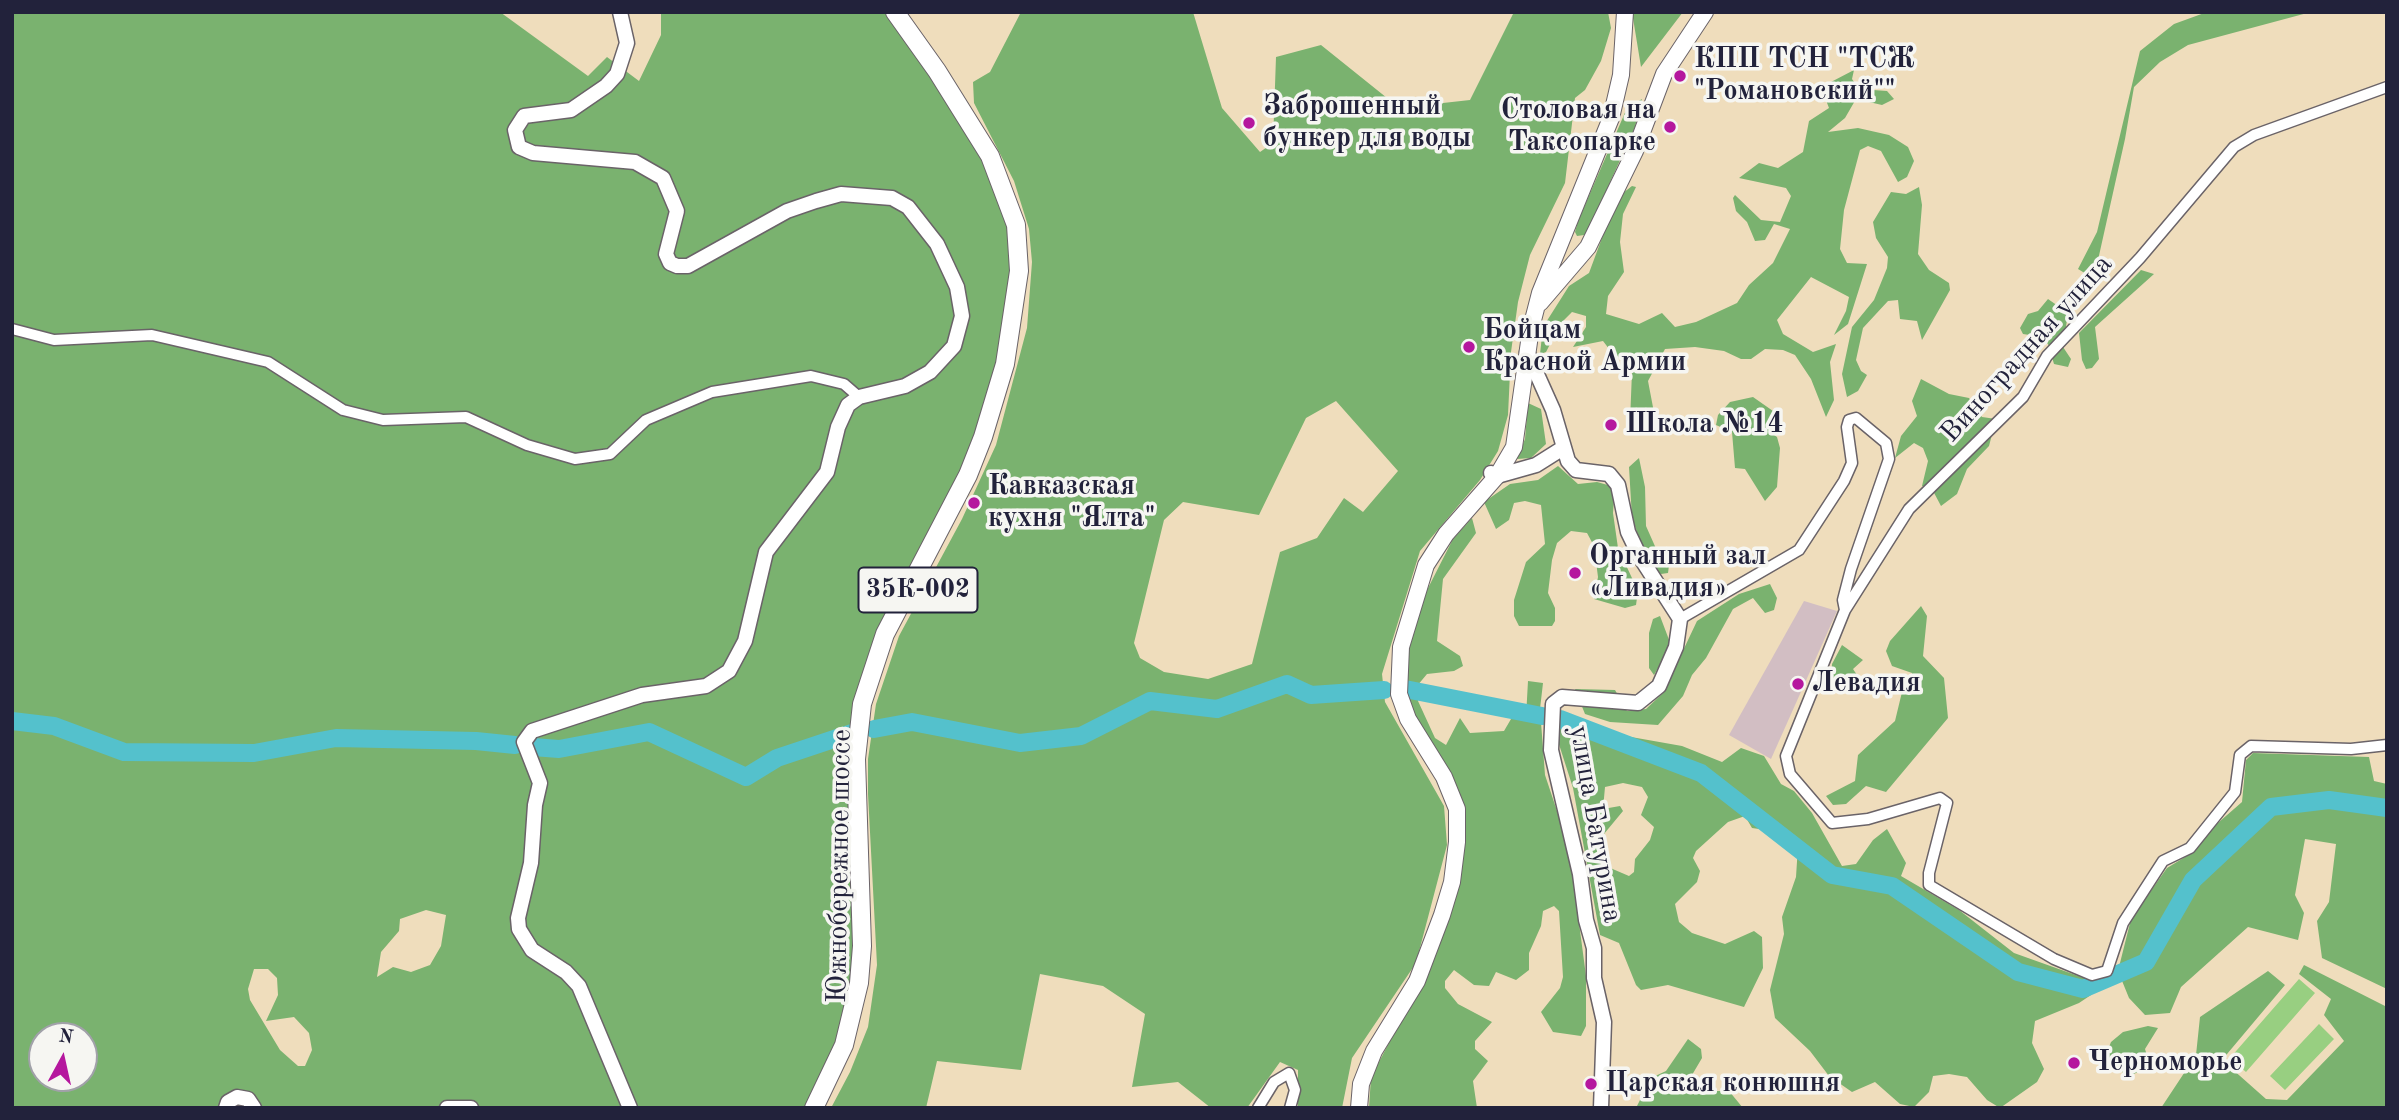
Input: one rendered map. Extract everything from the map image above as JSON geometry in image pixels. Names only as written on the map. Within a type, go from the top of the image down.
[{"type":"highway","name":"Южнобережное шоссе","points":[[814,1108],[844,1045],[859,983],[862,922],[856,759],[862,704],[885,634],[968,475],[983,437],[1005,364],[1019,271],[1016,225],[990,156],[937,71],[895,12]]},
{"type":"highway","name":"Южнобережное шоссе","points":[[827,1108],[862,1019],[867,988],[870,953],[864,788],[866,736],[871,709],[893,640],[963,509],[994,442],[1015,369],[1028,284],[1025,230],[1013,188],[962,93],[906,12]]},
{"type":"main road","points":[[1359,1108],[1361,1084],[1374,1051],[1417,981],[1442,915],[1452,882],[1457,842],[1457,809],[1444,777],[1408,719],[1399,694],[1401,647],[1426,565],[1446,534],[1494,475],[1511,422],[1523,333],[1599,138],[1610,102],[1619,45],[1619,12]]},
{"type":"main road","points":[[1561,234],[1611,118],[1621,75],[1625,12]]},
{"type":"main road","points":[[1353,1108],[1360,1072],[1376,1036],[1413,976],[1439,906],[1450,854],[1451,824],[1447,803],[1395,711],[1388,683],[1393,652],[1425,554],[1509,459],[1518,434],[1535,301],[1591,241],[1635,151],[1664,74],[1704,12]]},
{"type":"main road","points":[[1561,234],[1570,243],[1579,245],[1591,241]]},
{"type":"main road","points":[[1523,333],[1527,352]]},
{"type":"street","points":[[620,12],[627,43],[617,74],[606,86],[570,110],[524,116],[515,130],[519,147],[533,153],[635,162],[663,177],[677,211],[666,254],[670,263],[677,266],[688,266],[787,211],[841,194],[892,198],[908,207],[937,244],[957,287],[962,316],[958,334],[946,358],[917,380],[859,397],[843,412],[827,472],[766,552],[745,641],[729,671],[706,686],[642,695],[532,730],[524,742],[540,783],[535,806],[531,863],[518,918],[519,929],[532,950],[566,972],[579,986],[631,1108]]},
{"type":"street","name":"Виноградная улица","points":[[2387,88],[2254,135],[2234,147],[2140,258],[2046,356],[2023,397],[1909,509],[1845,610],[1786,756],[1790,774],[1832,823],[1868,819],[1940,798],[1947,803],[1929,873],[1930,885],[2054,959],[2092,975],[2107,971],[2123,923],[2163,861],[2190,848],[2235,792],[2240,755],[2251,746],[2351,749],[2387,745]]},
{"type":"street","points":[[12,329],[54,340],[152,335],[268,362],[344,410],[383,420],[466,416],[527,445],[575,459],[610,454],[646,420],[712,392],[811,376],[844,384],[859,397]]},
{"type":"street","points":[[1527,352],[1557,420],[1563,448],[1576,470],[1609,474],[1618,485],[1628,532],[1640,557],[1680,619],[1799,550],[1844,481],[1852,463],[1847,427],[1849,420],[1856,418],[1885,443],[1889,459],[1851,569],[1843,600],[1845,610]]},
{"type":"street","points":[[1494,475],[1536,465],[1563,448]]},
{"type":"street","name":"улица Батурина","points":[[1601,1108],[1604,1022],[1594,978],[1594,948],[1586,920],[1580,874],[1551,750],[1553,704],[1562,696],[1639,704],[1659,686],[1676,646],[1680,619]]},
{"type":"street","points":[[1258,1108],[1274,1082],[1289,1073],[1295,1090],[1290,1108]]},
{"type":"street","points":[[226,1108],[228,1102],[237,1097],[248,1099],[254,1108]]},
{"type":"street","points":[[447,1108],[471,1108]]},
{"type":"shaded area","points":[[1804,601],[1837,611],[1771,759],[1729,735]]},
{"type":"green space","points":[[12,12],[500,12],[588,76],[607,57],[639,81],[661,35],[661,12],[889,12],[933,75],[982,157],[1005,215],[1013,263],[1008,325],[978,438],[882,628],[848,758],[854,945],[850,985],[838,1042],[807,1108],[12,1108]],"holes":[[[426,910],[446,915],[441,946],[430,965],[411,972],[393,967],[377,977],[381,952],[399,931],[400,919]],[[254,969],[268,969],[277,978],[278,995],[266,1021],[294,1017],[309,1033],[312,1050],[305,1066],[298,1066],[280,1050],[250,1000],[248,989]]]},
{"type":"green space","points":[[1021,12],[1193,12],[1222,108],[1260,152],[1273,143],[1276,57],[1321,45],[1392,102],[1416,106],[1470,100],[1514,12],[1608,12],[1611,28],[1601,61],[1585,90],[1575,98],[1565,183],[1530,255],[1518,302],[1511,352],[1508,415],[1498,451],[1480,480],[1420,551],[1382,674],[1385,702],[1444,806],[1447,845],[1416,963],[1352,1058],[1342,1108],[1298,1108],[1298,1070],[1280,1062],[1247,1108],[1211,1108],[1178,1082],[1132,1087],[1145,1014],[1103,986],[1040,974],[1021,1070],[937,1061],[926,1108],[831,1108],[850,1072],[868,1027],[877,965],[868,794],[868,759],[876,704],[899,636],[962,519],[996,445],[1027,328],[1032,262],[1029,229],[1014,181],[974,103],[973,82],[990,72]],"holes":[[[1336,401],[1398,471],[1363,512],[1344,498],[1317,538],[1280,552],[1252,664],[1208,679],[1164,672],[1140,658],[1134,643],[1164,520],[1183,502],[1259,515],[1306,418]]]},
{"type":"green space","points":[[1632,12],[1683,12],[1641,67]]},
{"type":"green space","points":[[2207,12],[2311,12],[2188,45],[2160,62],[2134,87],[2096,269],[2101,283],[2078,269],[2097,232],[2140,51],[2174,24]]},
{"type":"green space","points":[[1854,70],[1852,79],[1859,89],[1887,91],[1894,99],[1882,105],[1856,99],[1845,118],[1828,132],[1858,128],[1889,135],[1908,147],[1914,161],[1907,177],[1898,182],[1881,151],[1868,146],[1860,150],[1844,210],[1840,249],[1847,263],[1867,264],[1848,324],[1834,335],[1846,311],[1849,297],[1811,277],[1777,320],[1783,334],[1813,352],[1836,344],[1830,362],[1834,400],[1826,417],[1811,379],[1795,355],[1783,350],[1765,349],[1751,359],[1741,359],[1724,351],[1695,347],[1665,349],[1648,381],[1656,423],[1646,431],[1633,427],[1630,421],[1632,372],[1627,361],[1613,354],[1603,341],[1573,347],[1586,327],[1586,316],[1572,312],[1561,323],[1546,352],[1540,354],[1543,327],[1569,286],[1589,273],[1612,211],[1623,193],[1632,186],[1636,187],[1623,214],[1620,242],[1624,272],[1608,296],[1606,314],[1639,324],[1662,313],[1675,327],[1696,322],[1737,303],[1749,285],[1773,263],[1790,229],[1774,224],[1765,240],[1755,241],[1747,222],[1736,211],[1733,198],[1735,195],[1761,220],[1780,222],[1791,196],[1786,188],[1739,178],[1759,163],[1778,168],[1803,152],[1809,121],[1829,108],[1824,95],[1831,82]]},
{"type":"green space","points":[[1642,99],[1635,127],[1588,231],[1577,236],[1575,232],[1578,221],[1627,108]]},
{"type":"green space","points":[[1919,187],[1922,205],[1918,254],[1929,270],[1949,283],[1950,290],[1922,340],[1917,321],[1900,319],[1898,300],[1888,301],[1863,328],[1856,360],[1861,371],[1867,375],[1858,391],[1847,397],[1842,374],[1852,327],[1874,300],[1887,268],[1888,257],[1876,238],[1873,222],[1891,192],[1906,194]]},
{"type":"green space","points":[[2141,270],[2154,274],[2095,327],[2099,359],[2092,368],[2086,369],[2082,360],[2079,333]]},
{"type":"green space","points":[[2048,299],[2068,313],[2063,347],[2071,359],[2068,367],[2054,364],[2048,344],[2036,336],[2023,334],[2020,328],[2028,314],[2038,311]]},
{"type":"green space","points":[[1921,379],[1949,394],[1969,398],[1982,417],[1996,419],[1989,446],[1967,469],[1957,494],[1941,506],[1932,489],[1922,486],[1928,461],[1923,448],[1914,443],[1895,458],[1901,436],[1917,416],[1912,401]]},
{"type":"green space","points":[[1753,397],[1773,411],[1771,433],[1777,437],[1780,448],[1777,487],[1765,501],[1745,469],[1735,468],[1732,432],[1716,425],[1718,415],[1730,402]]},
{"type":"green space","points":[[1528,403],[1541,409],[1546,444],[1531,458],[1517,459],[1525,439]]},
{"type":"green space","points":[[1639,458],[1645,487],[1646,526],[1658,553],[1670,558],[1668,573],[1661,574],[1649,565],[1632,518],[1629,467]]},
{"type":"green space","points":[[1558,466],[1578,484],[1597,482],[1615,487],[1613,513],[1618,548],[1638,591],[1636,605],[1625,608],[1594,599],[1598,577],[1594,546],[1587,533],[1571,531],[1557,543],[1552,560],[1548,593],[1555,608],[1555,621],[1552,626],[1519,626],[1514,616],[1514,600],[1526,562],[1545,544],[1541,505],[1525,501],[1514,503],[1509,520],[1496,529],[1484,502],[1510,484],[1538,480]]},
{"type":"green space","points":[[1472,518],[1476,533],[1443,579],[1437,641],[1460,656],[1463,666],[1454,671],[1427,674],[1417,686],[1418,701],[1435,738],[1446,745],[1460,718],[1470,733],[1504,731],[1511,719],[1526,717],[1528,681],[1543,683],[1540,709],[1545,775],[1569,847],[1586,976],[1586,1026],[1581,1036],[1553,1032],[1541,1012],[1560,988],[1563,977],[1559,911],[1554,906],[1543,911],[1541,926],[1529,953],[1529,970],[1516,980],[1496,972],[1489,986],[1474,985],[1454,970],[1445,981],[1445,988],[1458,1004],[1492,1022],[1475,1041],[1475,1049],[1488,1061],[1473,1081],[1477,1108],[1369,1108],[1371,1077],[1429,967],[1435,944],[1451,912],[1462,864],[1465,831],[1458,788],[1407,711],[1399,680],[1426,592],[1453,539]]},
{"type":"green space","points":[[1770,584],[1777,598],[1774,610],[1765,613],[1753,598],[1733,609],[1706,658],[1692,675],[1683,696],[1658,725],[1610,722],[1585,714],[1575,689],[1615,690],[1627,711],[1646,709],[1663,693],[1697,621],[1739,594]]},
{"type":"green space","points":[[1921,606],[1927,616],[1923,656],[1944,678],[1948,718],[1886,792],[1866,786],[1846,804],[1833,805],[1826,796],[1855,781],[1858,755],[1895,721],[1902,692],[1913,683],[1912,673],[1892,666],[1886,651],[1890,641]]},
{"type":"green space","points":[[1660,616],[1671,645],[1654,675],[1649,668],[1649,633],[1653,619]]},
{"type":"green space","points":[[1842,645],[1863,660],[1853,669],[1863,684],[1851,693],[1835,690],[1831,680],[1832,664]]},
{"type":"green space","points":[[1569,726],[1682,746],[1722,762],[1741,748],[1764,756],[1781,784],[1794,791],[1812,813],[1842,866],[1856,864],[1873,840],[1887,829],[1906,863],[1901,876],[1959,910],[2014,953],[2098,983],[2091,995],[2079,1003],[2035,1021],[2032,1043],[2044,1069],[2037,1082],[2000,1108],[1987,1100],[1967,1077],[1949,1074],[1933,1076],[1929,1092],[1914,1107],[1900,1104],[1875,1082],[1852,1092],[1829,1076],[1810,1051],[1775,1018],[1770,990],[1784,934],[1782,917],[1796,877],[1798,846],[1787,833],[1752,828],[1745,816],[1728,822],[1696,851],[1693,858],[1700,871],[1697,882],[1675,904],[1679,922],[1692,933],[1725,944],[1754,931],[1762,937],[1763,968],[1744,1007],[1668,985],[1641,990],[1636,985],[1619,943],[1600,935],[1573,788],[1556,735],[1558,728]],"holes":[[[1623,783],[1642,787],[1648,797],[1641,815],[1654,827],[1650,840],[1635,859],[1634,872],[1629,876],[1601,864],[1597,852],[1599,840],[1623,811],[1620,806],[1603,809],[1605,787]]]},
{"type":"green space","points":[[2253,753],[2369,757],[2374,781],[2387,784],[2387,989],[2322,958],[2317,921],[2329,902],[2336,844],[2305,839],[2295,895],[2304,913],[2298,940],[2248,927],[2181,987],[2170,1013],[2145,1015],[2129,998],[2118,971],[2131,919],[2167,868],[2195,851],[2211,829],[2242,802],[2246,760]]},
{"type":"green space","points":[[2304,965],[2387,1007],[2387,1108],[2161,1108],[2196,1055],[2200,1017],[2268,971],[2285,985],[2222,1060],[2266,1099],[2287,1100],[2344,1041],[2324,1015],[2331,999],[2299,974]]},
{"type":"green space","points":[[2299,979],[2315,993],[2246,1072],[2230,1058]]},
{"type":"green space","points":[[2319,1024],[2334,1039],[2285,1090],[2270,1076]]},
{"type":"green space","points":[[2148,1026],[2158,1028],[2145,1049],[2148,1059],[2145,1069],[2129,1076],[2109,1065],[2105,1057],[2111,1042],[2123,1032]]},
{"type":"green space","points":[[1688,1039],[1701,1049],[1702,1058],[1692,1075],[1696,1083],[1709,1091],[1729,1091],[1743,1108],[1636,1108],[1651,1078],[1666,1071]]},
{"type":"waterway","points":[[874,729],[912,722],[1020,743],[1081,736],[1150,701],[1217,709],[1287,684],[1311,695],[1384,690]]},
{"type":"waterway","points":[[1405,689],[1542,716]]},
{"type":"waterway","points":[[1560,719],[1701,773],[1832,875],[1892,886],[2018,972],[2083,989],[2146,962],[2193,880],[2271,807],[2329,800],[2387,808]]},
{"type":"waterway","points":[[12,721],[54,726],[124,752],[254,753],[336,738],[476,741],[515,745]]},
{"type":"waterway","points":[[533,747],[559,749],[649,732],[746,777],[777,758],[852,733]]},
{"type":"place","name":"КПП ТСН \"ТСЖ \"Романовский\"\"","points":[[1680,76]]},
{"type":"place","name":"Заброшенный бункер для воды","points":[[1249,123]]},
{"type":"place","name":"Столовая на Таксопарке","points":[[1670,127]]},
{"type":"place","name":"Бойцам Красной Армии","points":[[1469,347]]},
{"type":"place","name":"Школа №14","points":[[1611,425]]},
{"type":"place","name":"Кавказская кухня \"Ялта\"","points":[[974,503]]},
{"type":"place","name":"Органный зал «Ливадия»","points":[[1575,573]]},
{"type":"place","name":"Левадия","points":[[1798,684]]},
{"type":"place","name":"Черноморье","points":[[2074,1063]]},
{"type":"place","name":"Царская конюшня","points":[[1591,1084]]}]
